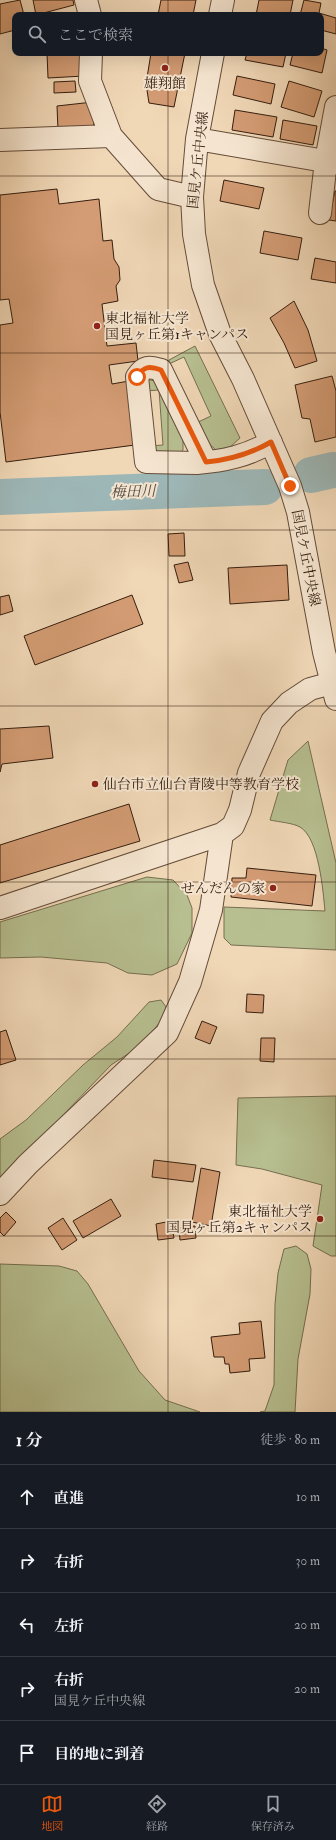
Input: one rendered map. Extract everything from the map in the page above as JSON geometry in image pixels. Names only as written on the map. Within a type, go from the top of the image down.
[{"type":"street","points":[[86,0],[89,12]]},
{"type":"street","points":[[221,12],[223,0]]},
{"type":"street","points":[[91,56],[90,81],[111,136],[158,189],[192,197]]},
{"type":"street","name":"国見ケ丘中央線","points":[[212,56],[197,139],[192,197],[194,234],[203,285],[220,334],[244,379],[290,486],[298,512],[334,691]]},
{"type":"street","points":[[320,214],[331,162],[336,107]]},
{"type":"street","points":[[0,140],[111,136]]},
{"type":"street","points":[[197,139],[331,162]]},
{"type":"street","points":[[206,462],[161,370],[149,366],[142,369],[137,377],[146,462],[206,462],[226,460],[255,452],[271,442]]},
{"type":"street","points":[[0,908],[222,834],[233,826],[240,810],[249,774],[272,721],[289,703],[310,689],[334,691]]},
{"type":"street","points":[[0,1194],[28,1164],[167,1033],[190,982],[211,910],[222,834]]},
{"type":"green space","points":[[195,346],[240,438],[230,447],[216,450],[207,442],[196,423],[211,416],[184,357],[169,364],[169,360]]},
{"type":"green space","points":[[146,379],[159,382],[183,439],[183,450],[180,454],[156,454],[149,446],[163,445],[159,390],[145,391]]},
{"type":"green space","points":[[308,741],[336,863],[336,950],[231,945],[224,938],[224,907],[325,911],[319,866],[312,842],[300,827],[270,820],[288,760]]},
{"type":"green space","points":[[147,877],[173,880],[187,895],[192,908],[192,933],[177,964],[152,975],[128,973],[107,963],[41,957],[0,958],[0,922]]},
{"type":"green space","points":[[161,1000],[166,1007],[161,1021],[140,1046],[111,1065],[0,1181],[0,1139],[26,1120],[83,1065],[117,1037],[149,1002]]},
{"type":"green space","points":[[336,1096],[336,1256],[331,1256],[313,1246],[322,1185],[262,1169],[236,1165],[238,1098]]},
{"type":"green space","points":[[296,1246],[307,1254],[311,1269],[310,1294],[298,1359],[295,1412],[260,1412],[265,1411],[274,1385],[275,1304],[278,1273],[284,1249]]},
{"type":"green space","points":[[0,1264],[59,1266],[77,1271],[88,1284],[139,1371],[165,1400],[200,1412],[0,1412]]},
{"type":"building","points":[[20,0],[23,12],[12,12],[12,31],[0,34],[0,4]]},
{"type":"building","points":[[33,0],[73,0],[74,5],[47,12],[35,12]]},
{"type":"building","points":[[161,0],[196,0],[194,12],[159,12]]},
{"type":"building","points":[[259,0],[293,0],[291,12],[257,12]]},
{"type":"building","points":[[304,0],[321,3],[319,12],[301,12]]},
{"type":"building","points":[[324,14],[336,18],[336,34],[324,31]]},
{"type":"building","points":[[324,49],[327,50],[322,73],[290,65],[292,56],[324,56]]},
{"type":"building","points":[[47,56],[83,56],[84,76],[48,78]]},
{"type":"building","name":"雄翔館","points":[[151,56],[184,56],[174,107],[149,103],[146,84]]},
{"type":"building","points":[[246,56],[285,56],[283,67],[245,60]]},
{"type":"building","points":[[237,76],[275,84],[271,104],[233,95]]},
{"type":"building","points":[[75,81],[76,92],[54,93],[54,82]]},
{"type":"building","points":[[289,81],[322,91],[314,117],[281,107]]},
{"type":"building","points":[[93,102],[94,128],[58,130],[57,106]]},
{"type":"building","points":[[235,110],[277,117],[273,137],[232,130]]},
{"type":"building","points":[[283,120],[317,126],[313,145],[280,139]]},
{"type":"building","points":[[224,180],[264,188],[259,209],[220,201]]},
{"type":"building","points":[[57,189],[59,204],[99,199],[103,241],[112,240],[114,259],[119,267],[120,280],[116,286],[118,301],[102,304],[107,346],[136,343],[138,361],[109,365],[112,384],[129,381],[135,445],[6,462],[0,412],[0,325],[13,323],[9,299],[0,300],[0,195]]},
{"type":"building","points":[[336,191],[336,221],[329,220]]},
{"type":"building","points":[[264,231],[302,238],[298,260],[260,253]]},
{"type":"building","points":[[315,258],[336,262],[336,283],[311,279]]},
{"type":"building","points":[[294,301],[308,330],[317,361],[295,368],[284,343],[270,318]]},
{"type":"building","points":[[332,376],[336,391],[336,437],[315,442],[310,419],[302,418],[295,385]]},
{"type":"building","points":[[184,533],[185,556],[169,556],[168,534]]},
{"type":"building","points":[[188,562],[193,580],[179,583],[174,565]]},
{"type":"building","points":[[287,565],[289,600],[230,604],[228,568]]},
{"type":"building","points":[[9,595],[13,611],[0,615],[0,597]]},
{"type":"building","points":[[132,595],[143,624],[35,665],[24,636]]},
{"type":"building","points":[[49,726],[53,758],[2,764],[0,772],[0,729]]},
{"type":"building","points":[[129,804],[140,841],[0,883],[0,845]]},
{"type":"building","name":"せんだんの家","points":[[247,868],[316,875],[312,906],[231,897],[232,878],[246,878]]},
{"type":"building","points":[[247,994],[264,995],[263,1013],[246,1012]]},
{"type":"building","points":[[202,1021],[217,1027],[210,1044],[195,1038]]},
{"type":"building","points":[[6,1030],[16,1060],[0,1065],[0,1032]]},
{"type":"building","points":[[261,1038],[275,1038],[274,1062],[260,1061]]},
{"type":"building","points":[[154,1160],[196,1165],[193,1182],[152,1177]]},
{"type":"building","points":[[201,1168],[220,1172],[211,1226],[192,1222]]},
{"type":"building","points":[[111,1199],[121,1216],[83,1238],[73,1221]]},
{"type":"building","points":[[6,1212],[16,1222],[4,1236],[0,1232],[0,1218]]},
{"type":"building","points":[[63,1218],[77,1240],[62,1250],[48,1228]]},
{"type":"building","points":[[171,1221],[174,1238],[158,1240],[156,1224]]},
{"type":"building","points":[[195,1226],[196,1238],[180,1240],[179,1228]]},
{"type":"building","points":[[261,1321],[265,1358],[249,1359],[250,1371],[230,1373],[229,1364],[225,1364],[224,1357],[214,1357],[211,1337],[240,1334],[239,1323]]},
{"type":"waterway","name":"梅田川","points":[[311,475],[333,470]]},
{"type":"waterway","name":"梅田川","points":[[0,497],[265,487]]},
{"type":"place","name":"雄翔館","points":[[165,68]]},
{"type":"place","name":"東北福祉大学 国見ヶ丘第1キャンパス","points":[[97,326]]},
{"type":"place","name":"仙台市立仙台青陵中等教育学校","points":[[95,784]]},
{"type":"place","name":"せんだんの家","points":[[273,888]]},
{"type":"place","name":"東北福祉大学 国見ヶ丘第2キャンパス","points":[[320,1219]]},
{"type":"route","points":[[137,377],[142,369],[149,366],[161,370],[206,462],[226,460],[255,452],[271,442],[290,486]]}]
